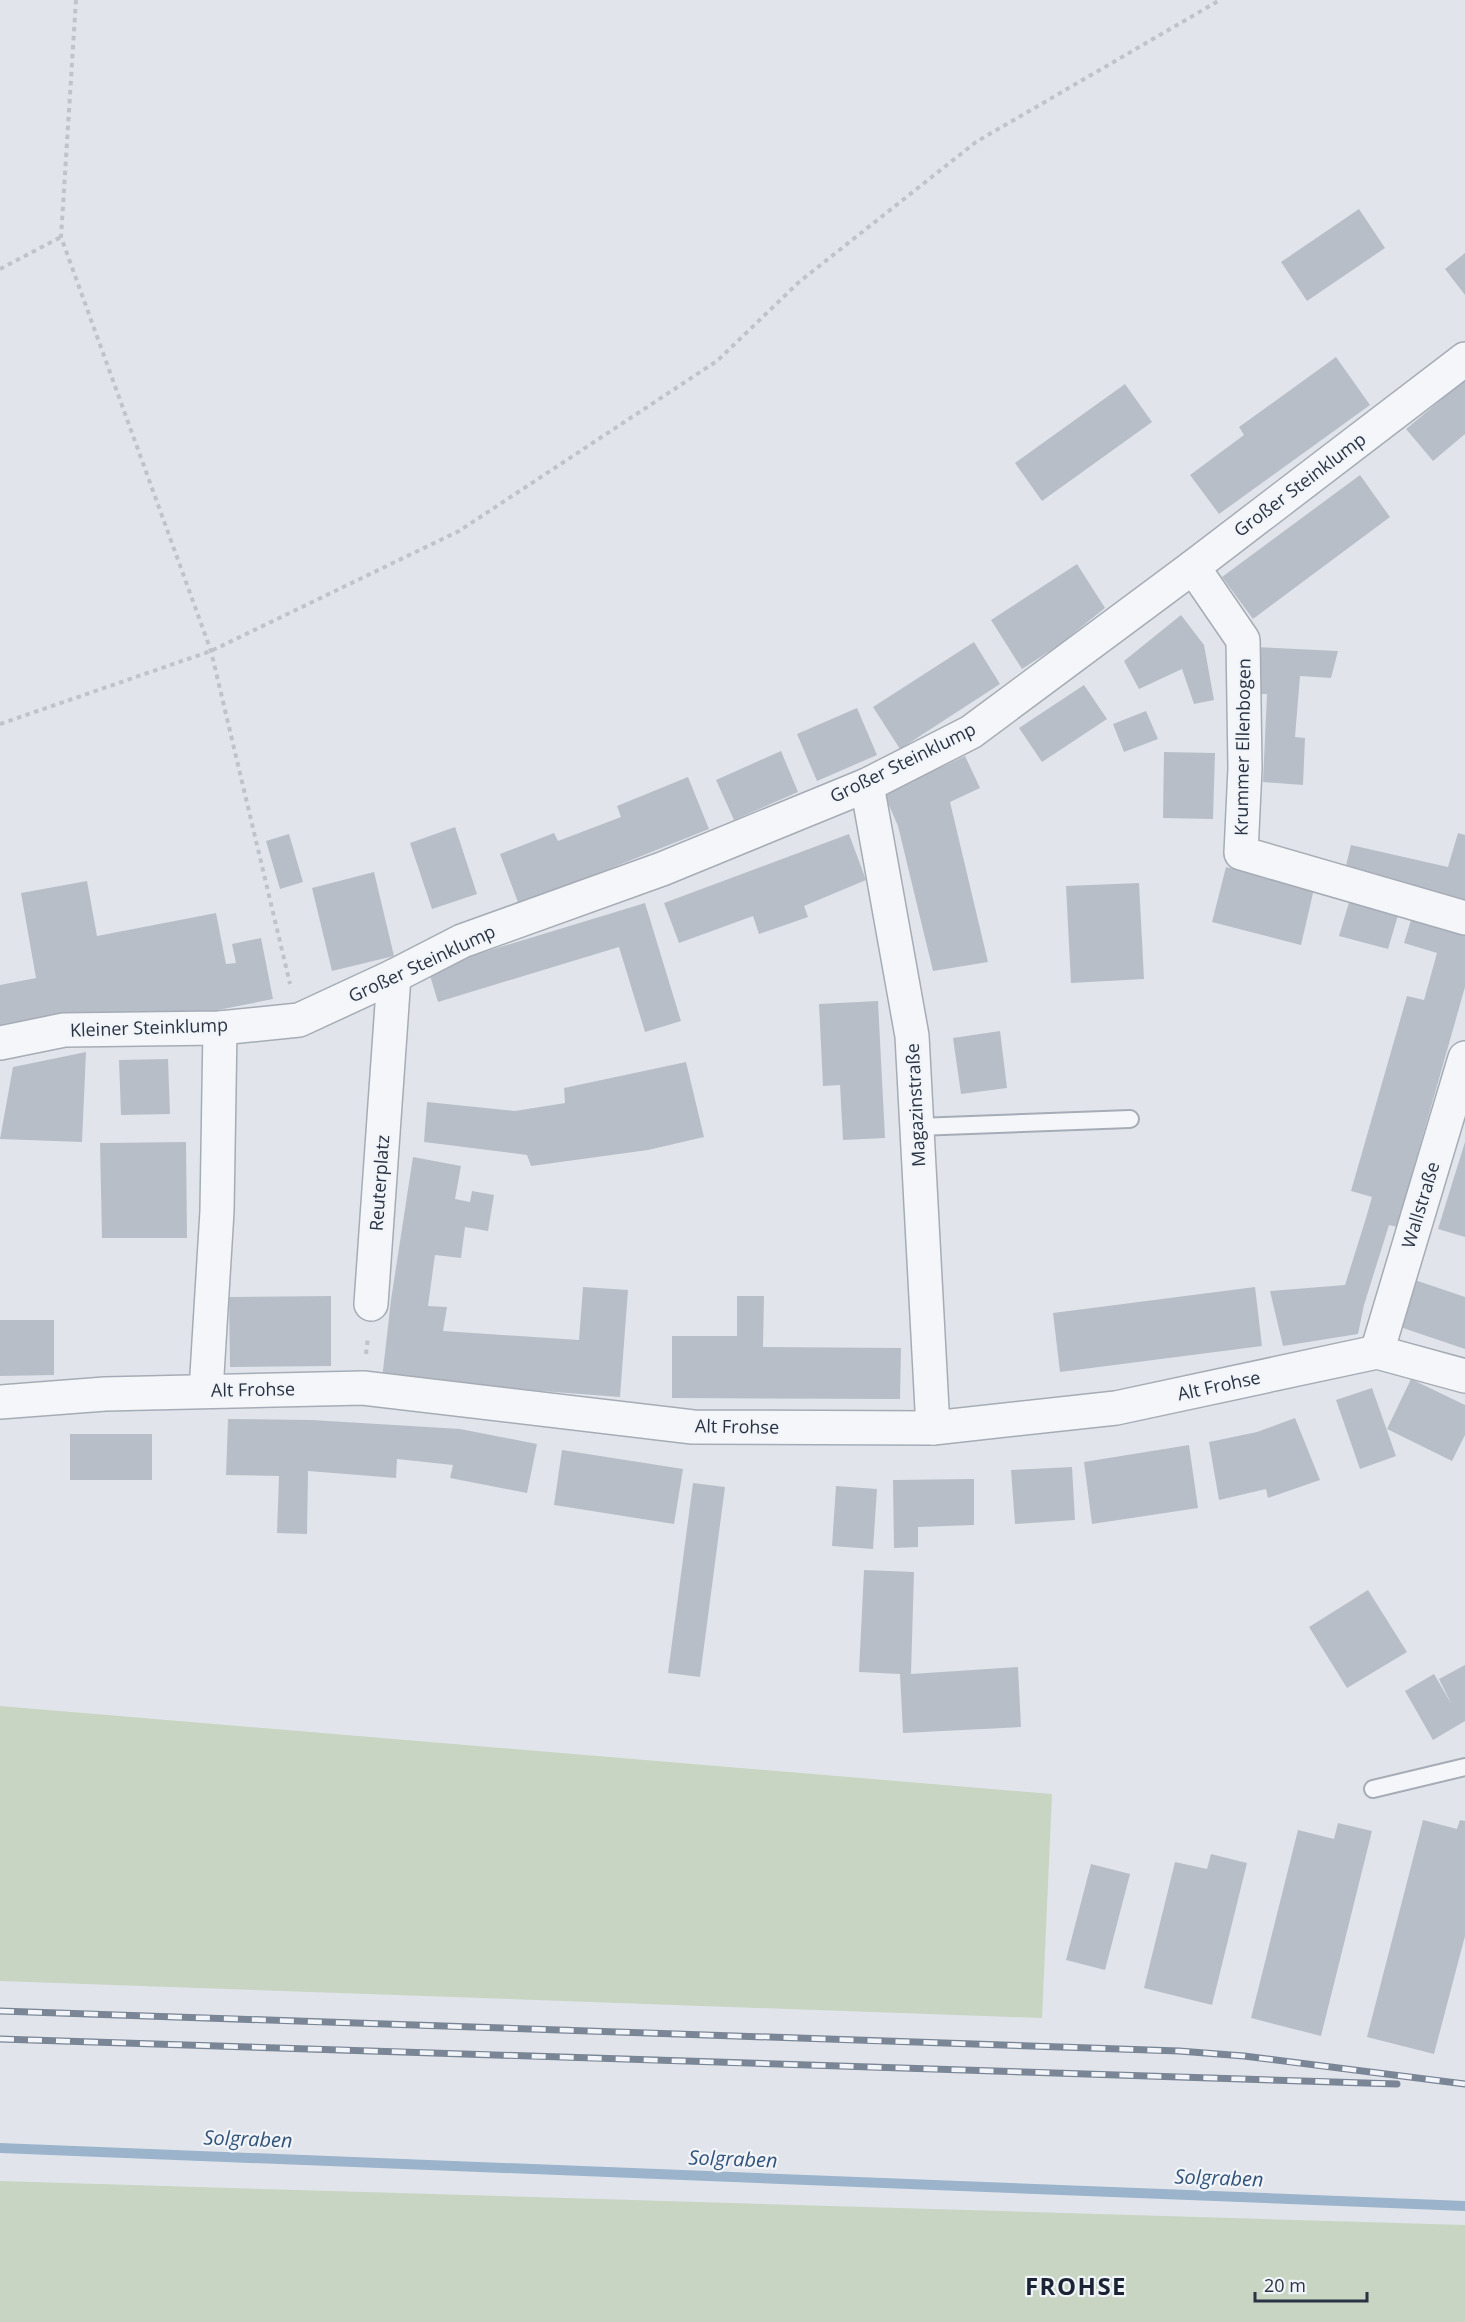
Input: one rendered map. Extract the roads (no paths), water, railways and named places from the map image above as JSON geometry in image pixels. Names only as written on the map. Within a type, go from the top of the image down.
[{"type":"street","name":"Großer Steinklump","points":[[299,1020],[394,976],[462,941],[662,869],[867,785],[971,732],[1193,567],[1465,359]]},
{"type":"street","name":"Krummer Ellenbogen","points":[[1193,567],[1244,640],[1245,768],[1241,853],[1465,918]]},
{"type":"street","name":"Magazinstraße","points":[[867,785],[912,1036],[933,1428]]},
{"type":"street","name":"Reuterplatz","points":[[371,1304],[394,976]]},
{"type":"street","name":"Kleiner Steinklump","points":[[0,1043],[64,1030],[220,1028],[299,1020]]},
{"type":"street","points":[[206,1391],[217,1211],[220,1028]]},
{"type":"street","name":"Wallstraße","points":[[1377,1352],[1465,1058]]},
{"type":"street","name":"Alt Frohse","points":[[0,1402],[105,1394],[363,1388],[693,1427],[933,1428],[1116,1408],[1377,1352],[1465,1377]]},
{"type":"lane","points":[[917,1127],[1130,1119]]},
{"type":"lane","points":[[1373,1789],[1465,1767]]},
{"type":"waterway","name":"Solgraben","points":[[0,2148],[1465,2206]]},
{"type":"railway","points":[[0,2011],[1179,2051],[1244,2056],[1465,2084]]},
{"type":"railway","points":[[0,2039],[1397,2084]]},
{"type":"district","name":"FROHSE","points":[[1076,2287]]}]
